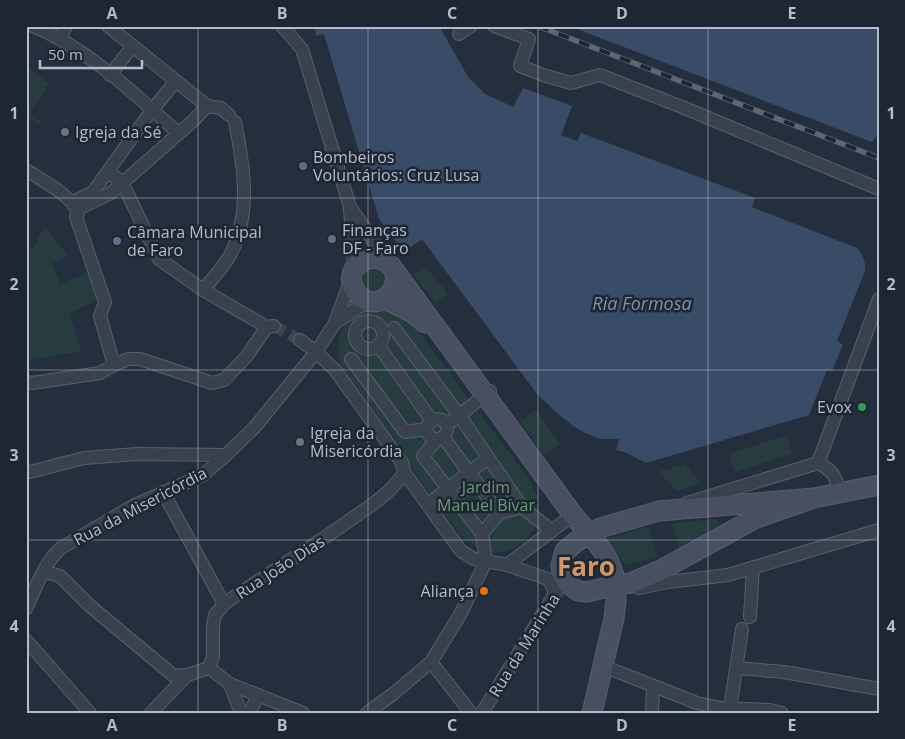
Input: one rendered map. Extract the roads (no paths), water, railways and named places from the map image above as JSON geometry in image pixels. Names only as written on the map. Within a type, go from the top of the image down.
[{"type":"street","points":[[33,26],[60,39],[92,59],[178,133]]},
{"type":"street","points":[[60,39],[66,26]]},
{"type":"street","points":[[108,26],[207,106],[221,108],[232,118],[242,158],[245,202],[242,223],[230,255],[203,290]]},
{"type":"street","points":[[282,26],[302,49],[350,207],[352,285],[362,298],[412,305]]},
{"type":"street","points":[[459,34],[471,26]]},
{"type":"street","points":[[494,26],[530,39],[520,66],[572,83],[600,75],[682,106],[879,189]]},
{"type":"street","points":[[110,75],[132,47]]},
{"type":"street","points":[[75,206],[93,192],[152,110],[176,81]]},
{"type":"street","points":[[75,206],[111,193],[194,120],[207,106]]},
{"type":"street","points":[[26,170],[75,206],[78,214],[76,217],[105,302],[100,316],[114,364]]},
{"type":"street","points":[[26,382],[32,383],[100,373],[114,364],[128,359],[140,359],[212,383],[224,380],[246,357],[270,327],[203,290],[159,259],[122,182],[108,172]]},
{"type":"street","points":[[350,207],[393,270],[412,305],[443,338],[487,394],[583,538],[604,551],[612,570],[616,600],[592,713]]},
{"type":"street","points":[[353,273],[357,265],[368,258],[381,259],[393,270],[396,280],[394,288],[377,300]]},
{"type":"street","name":"Rua da Misericórdia","points":[[26,608],[47,564],[61,548],[133,506],[203,475],[254,428],[316,352],[336,323],[353,273]]},
{"type":"street","points":[[818,463],[879,299]]},
{"type":"street","name":"Rua da Misericórdia","points":[[336,323],[359,307],[377,300]]},
{"type":"street","points":[[412,305],[401,322],[388,330],[378,345],[370,349],[361,347],[355,340],[355,330],[364,321],[374,321],[388,330],[459,415],[522,507],[552,531]]},
{"type":"street","points":[[300,340],[335,370],[402,463],[404,472],[462,551],[474,559],[507,566],[548,579],[560,586],[568,584],[578,591],[599,596],[610,603],[614,614]]},
{"type":"street","points":[[378,345],[430,425],[429,435],[442,434]]},
{"type":"street","points":[[335,370],[351,359],[361,347]]},
{"type":"street","points":[[351,359],[405,432],[441,421],[442,434],[499,514]]},
{"type":"street","points":[[367,713],[431,662],[461,613],[486,561],[482,534],[423,456],[459,415],[487,394]]},
{"type":"street","name":"Rua da Misericórdia","points":[[26,473],[84,458],[137,454],[226,455]]},
{"type":"street","points":[[203,475],[213,464],[213,459],[208,456]]},
{"type":"street","points":[[428,504],[488,458]]},
{"type":"street","points":[[560,586],[562,558],[565,552],[600,528],[818,463],[830,469],[836,479],[840,494]]},
{"type":"street","name":"Rua João Dias","points":[[209,668],[213,657],[212,626],[215,614],[224,604],[326,537],[378,500],[393,488],[404,472]]},
{"type":"street","points":[[659,511],[814,498],[879,485]]},
{"type":"street","points":[[164,492],[224,604]]},
{"type":"street","points":[[587,592],[639,580],[754,519],[814,498]]},
{"type":"street","points":[[482,534],[499,514],[522,507]]},
{"type":"street","points":[[507,566],[570,518],[630,519]]},
{"type":"street","points":[[639,588],[728,574],[879,530]]},
{"type":"street","points":[[750,617],[753,567]]},
{"type":"street","points":[[50,573],[60,576],[90,606],[174,676],[187,675],[209,668],[230,684],[302,713]]},
{"type":"street","name":"Rua da Marinha","points":[[482,713],[560,586]]},
{"type":"street","points":[[724,710],[736,668],[742,629]]},
{"type":"street","points":[[26,640],[90,713]]},
{"type":"street","points":[[431,662],[471,713]]},
{"type":"street","points":[[603,666],[697,703],[724,710],[770,710],[782,713]]},
{"type":"street","points":[[736,668],[784,672],[879,689]]},
{"type":"street","points":[[151,713],[187,675]]},
{"type":"street","points":[[230,684],[241,713]]},
{"type":"street","points":[[652,713],[653,686]]},
{"type":"street","points":[[250,713],[258,695]]},
{"type":"water","name":"Ria Formosa","points":[[315,26],[439,26],[468,77],[485,94],[513,107],[523,88],[572,106],[561,135],[577,141],[581,133],[755,198],[752,207],[857,248],[864,259],[865,271],[837,341],[843,345],[832,371],[827,370],[809,415],[646,463],[627,453],[616,450],[619,439],[597,438],[587,434],[564,418],[537,394],[422,239],[404,252],[379,219],[324,34],[316,36]]},
{"type":"water","points":[[569,26],[879,26],[879,133],[872,142]]},
{"type":"tunnel","points":[[274,326],[300,340]]},
{"type":"railway","points":[[538,26],[879,158]]},
{"type":"place","name":"Igreja da Sé","points":[[65,132]]},
{"type":"place","name":"Bombeiros Voluntários: Cruz Lusa","points":[[303,166]]},
{"type":"place","name":"Finanças DF - Faro","points":[[332,239]]},
{"type":"place","name":"Câmara Municipal de Faro","points":[[117,241]]},
{"type":"place","name":"Evox","points":[[862,407]]},
{"type":"place","name":"Igreja da Misericórdia","points":[[300,442]]},
{"type":"place","name":"Aliança","points":[[484,591]]},
{"type":"district","name":"Faro","points":[[586,566]]},
{"type":"park label","name":"Jardim Manuel Bívar","points":[[486,496]]}]
